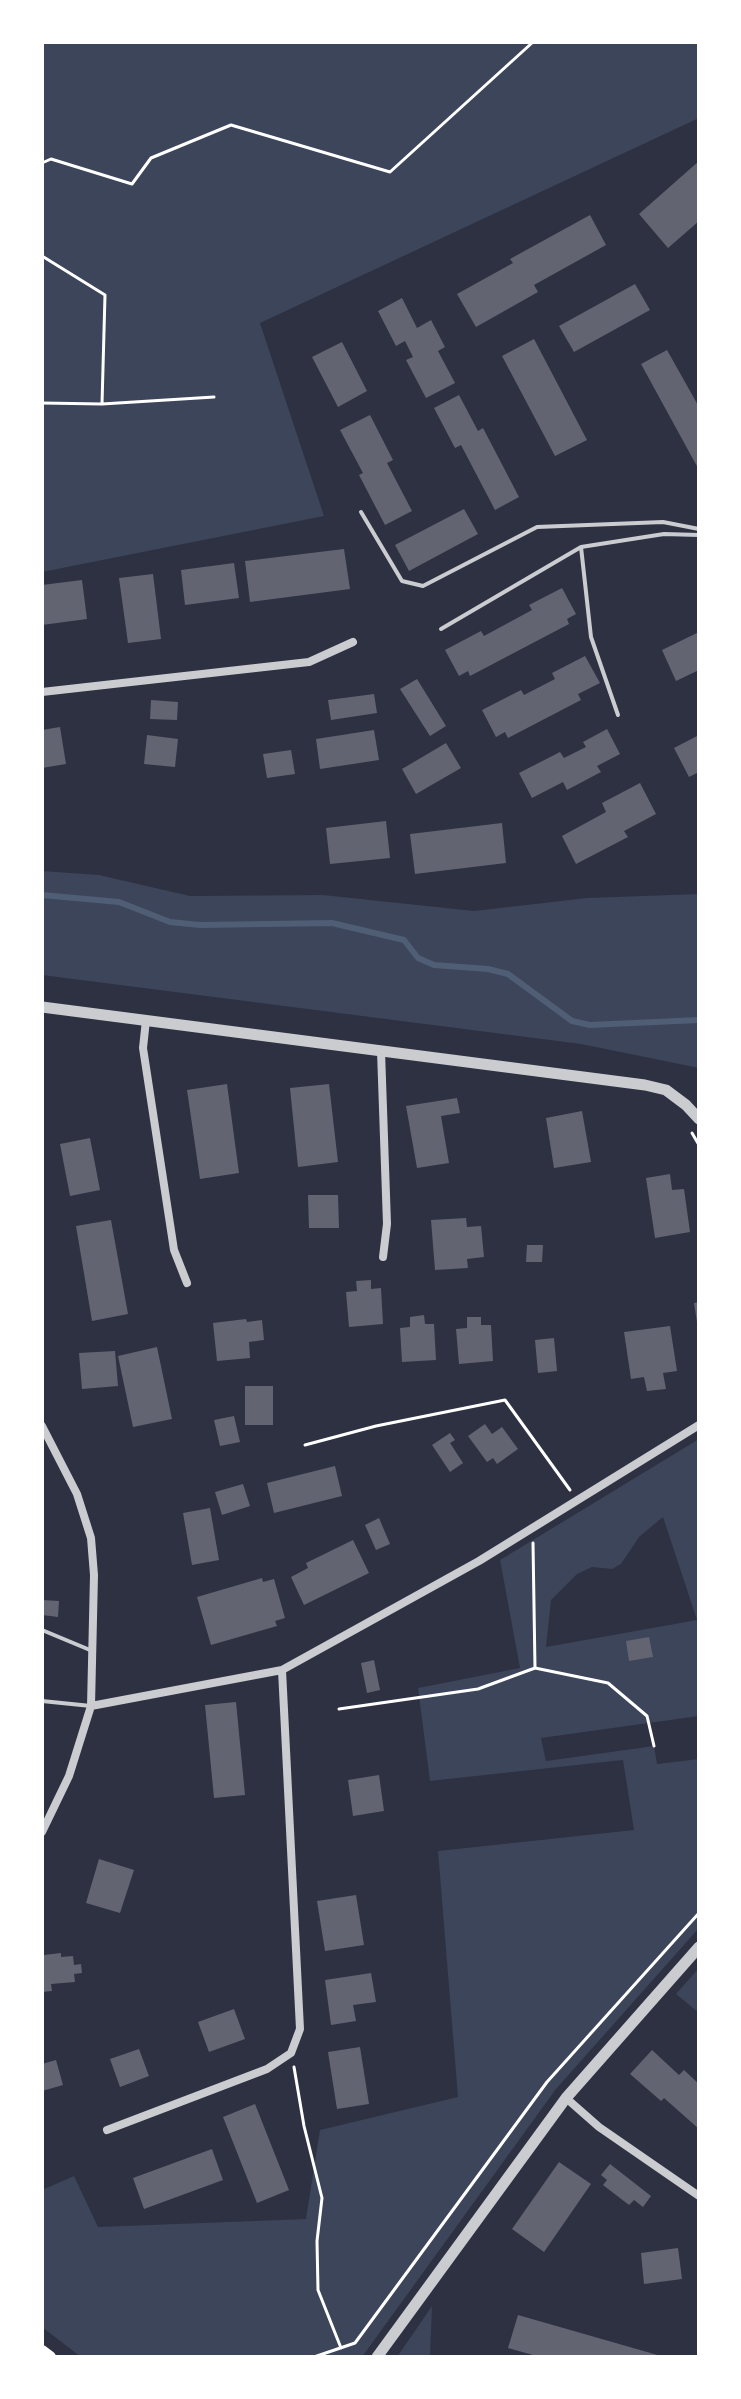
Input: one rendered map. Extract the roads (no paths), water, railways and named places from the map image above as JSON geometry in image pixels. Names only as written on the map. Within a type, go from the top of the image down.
[{"type":"main road","points":[[42,2351],[50,2357]]},
{"type":"street","points":[[42,692],[309,662],[353,642]]},
{"type":"street","points":[[42,1007],[645,1085],[666,1090],[699,1119]]},
{"type":"street","points":[[146,1020],[143,1048],[174,1250],[187,1283]]},
{"type":"street","points":[[381,1051],[387,1224],[383,1257]]},
{"type":"street","points":[[91,1706],[282,1670],[466,1568],[699,1425]]},
{"type":"street","points":[[42,1426],[45,1440],[77,1494],[91,1538],[94,1575],[91,1706],[69,1776],[42,1832]]},
{"type":"street","points":[[107,2130],[267,2069],[291,2053],[300,2029],[282,1670]]},
{"type":"street","points":[[377,2357],[566,2098],[699,1947]]},
{"type":"street","points":[[566,2098],[599,2127],[699,2196]]},
{"type":"lane","points":[[361,512],[402,581],[423,586],[537,527],[663,522],[699,529]]},
{"type":"lane","points":[[441,629],[581,547],[664,534],[699,535]]},
{"type":"lane","points":[[581,547],[591,637],[618,715]]},
{"type":"lane","points":[[42,1630],[92,1651]]},
{"type":"lane","points":[[42,1701],[91,1706]]},
{"type":"waterway","points":[[42,895],[119,902],[170,922],[200,925],[332,923],[404,940],[418,958],[434,965],[488,969],[508,974],[572,1021],[590,1025],[699,1020]]}]
